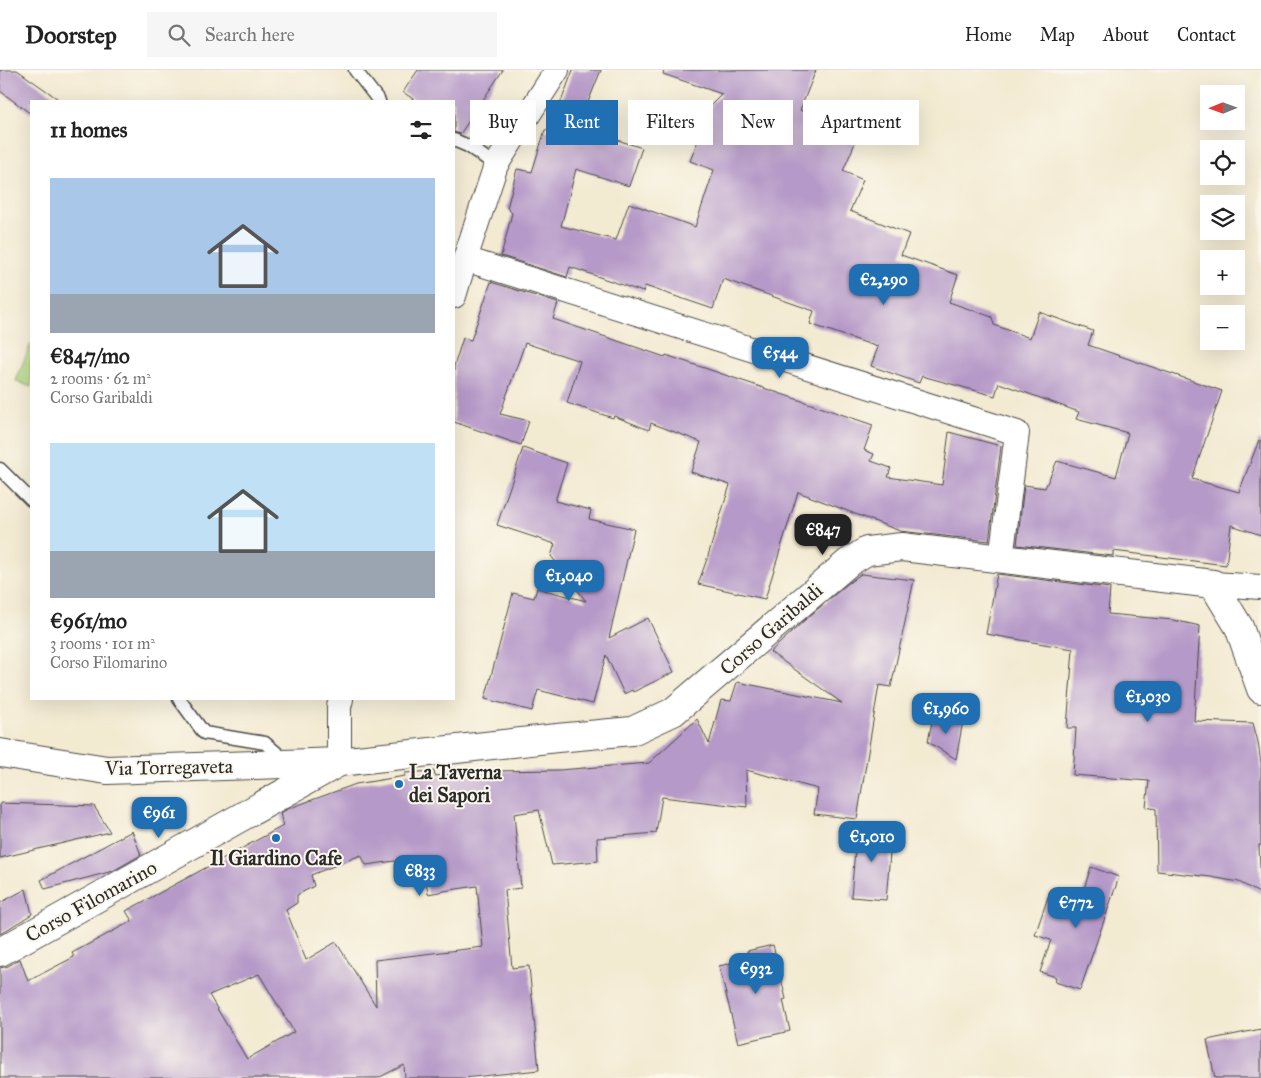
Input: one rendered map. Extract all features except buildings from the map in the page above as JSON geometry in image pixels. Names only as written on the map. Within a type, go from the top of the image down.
[{"type":"street","points":[[455,293],[496,165],[557,70]]},
{"type":"street","points":[[465,260],[1017,433],[1001,559]]},
{"type":"street","name":"Corso Garibaldi","points":[[339,762],[547,739],[632,732],[673,712],[849,562],[867,551],[902,547],[1213,584]]},
{"type":"street","points":[[1213,584],[1261,587]]},
{"type":"street","points":[[1213,584],[1239,627],[1261,689]]},
{"type":"street","points":[[339,762],[339,707],[341,700]]},
{"type":"street","name":"Via Torregaveta","points":[[0,753],[107,770],[339,762]]},
{"type":"street","name":"Corso Filomarino","points":[[0,952],[339,762]]},
{"type":"lane","points":[[355,70],[378,100]]},
{"type":"lane","points":[[455,140],[468,146],[496,165]]},
{"type":"lane","points":[[0,469],[30,499]]},
{"type":"lane","points":[[180,700],[204,733],[265,744],[289,764]]},
{"type":"green space","points":[[30,346],[30,387],[16,381]]},
{"type":"place","name":"La Taverna dei Sapori","points":[[399,784]]},
{"type":"place","name":"Il Giardino Cafe","points":[[276,838]]}]
